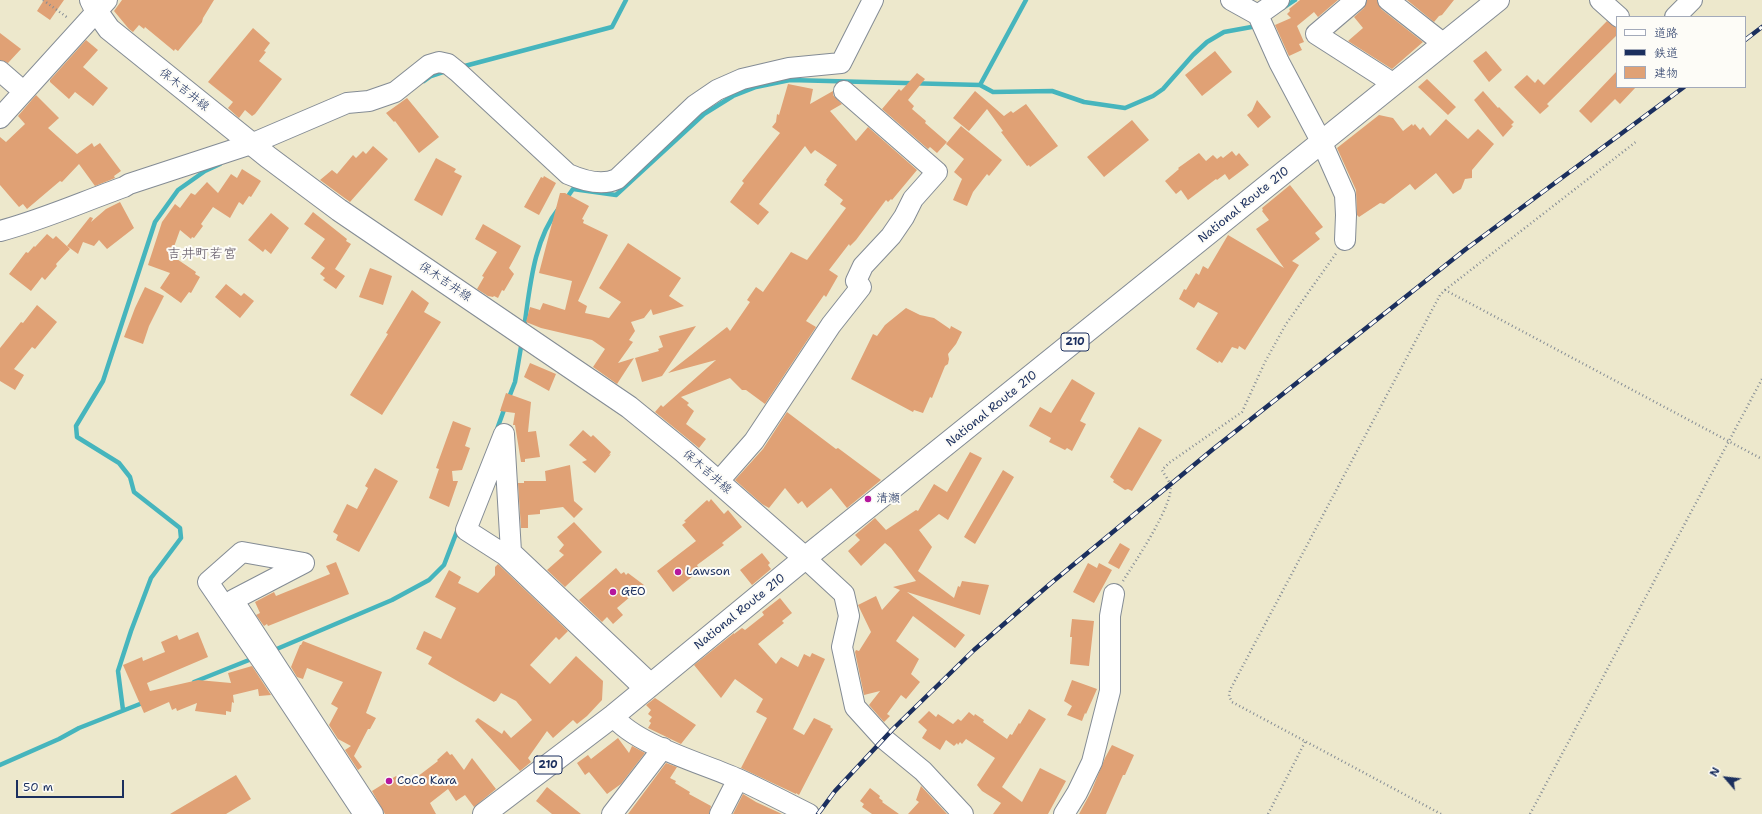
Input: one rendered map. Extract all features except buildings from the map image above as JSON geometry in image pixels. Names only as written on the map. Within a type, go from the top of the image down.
[{"type":"main road","name":"National Route 210","points":[[484,814],[613,716],[805,558],[1498,0]]},
{"type":"main road","name":"保木吉井線","points":[[98,4],[109,29],[259,151],[339,210],[629,407],[805,558]]},
{"type":"street","points":[[0,231],[29,223],[179,166],[259,151],[347,103],[369,101],[395,92],[430,65],[438,62],[453,68],[568,174],[580,180],[608,183],[618,179],[696,105],[717,90],[742,79],[789,68],[841,63],[873,0]]},
{"type":"street","points":[[1232,0],[1260,20],[1279,62],[1322,143],[1345,195],[1345,240]]},
{"type":"street","points":[[1260,20],[1279,0]]},
{"type":"street","points":[[1356,0],[1316,34],[1394,84]]},
{"type":"street","points":[[1388,0],[1444,44]]},
{"type":"street","points":[[1600,0],[1618,16]]},
{"type":"street","points":[[1676,16],[1692,0]]},
{"type":"street","points":[[0,118],[81,28],[98,4]]},
{"type":"street","points":[[0,72],[23,91]]},
{"type":"street","points":[[718,482],[754,441],[832,325],[861,287],[856,281],[864,266],[891,236],[904,217],[913,199],[936,172],[844,91]]},
{"type":"street","points":[[504,434],[511,552],[648,687],[505,555],[466,530],[504,434]]},
{"type":"street","points":[[364,814],[208,582],[242,552],[304,563],[233,600],[373,814]]},
{"type":"street","points":[[805,558],[844,594],[849,616],[842,647],[855,707],[896,748],[923,771],[963,814]]},
{"type":"street","points":[[1064,814],[1077,793],[1092,762],[1110,690],[1110,616],[1114,594]]},
{"type":"street","points":[[613,716],[618,722],[636,736],[738,779],[809,814]]},
{"type":"street","points":[[612,814],[664,748]]},
{"type":"street","points":[[720,814],[738,779]]},
{"type":"path","points":[[43,0],[81,28]]},
{"type":"path","points":[[1441,814],[1232,702],[1228,696],[1440,296],[1445,290],[1637,141]]},
{"type":"path","points":[[1114,594],[1142,551],[1168,502],[1170,484],[1162,470],[1168,463],[1242,412],[1265,362],[1286,324],[1345,240]]},
{"type":"path","points":[[1445,290],[1762,460]]},
{"type":"path","points":[[1530,814],[1762,379]]},
{"type":"path","points":[[1268,814],[1305,742]]},
{"type":"waterway","points":[[461,67],[612,27],[626,0]]},
{"type":"waterway","points":[[566,199],[573,189],[616,195],[704,114],[733,96],[756,87],[790,80],[980,85],[1026,0]]},
{"type":"waterway","points":[[1283,8],[1295,0]]},
{"type":"waterway","points":[[980,85],[993,92],[1052,91],[1084,102],[1125,108],[1153,96],[1163,89],[1193,55],[1207,42],[1224,32],[1257,26]]},
{"type":"waterway","points":[[424,81],[431,76],[446,71]]},
{"type":"waterway","points":[[123,710],[118,671],[151,578],[181,538],[180,528],[134,492],[130,477],[119,463],[77,437],[76,426],[103,381],[155,222],[178,190],[205,171],[220,164]]},
{"type":"waterway","points":[[524,328],[531,281],[538,250],[543,235],[559,208]]},
{"type":"waterway","points":[[508,400],[515,382],[522,341]]},
{"type":"waterway","points":[[496,432],[505,407]]},
{"type":"waterway","points":[[272,651],[392,600],[429,580],[444,565],[459,526]]},
{"type":"waterway","points":[[194,682],[254,658]]},
{"type":"waterway","points":[[0,765],[59,739],[79,728],[145,702]]},
{"type":"railway","points":[[1746,39],[1762,27]]},
{"type":"railway","points":[[818,814],[835,791],[893,729],[974,650],[1050,584],[1212,450],[1466,249],[1683,88]]},
{"type":"place","name":"清瀬","points":[[868,499]]},
{"type":"place","name":"Lawson","points":[[678,572]]},
{"type":"place","name":"GEO","points":[[613,592]]},
{"type":"place","name":"CoCo Kara","points":[[389,781]]},
{"type":"district","name":"吉井町若宮","points":[[202,254]]}]
